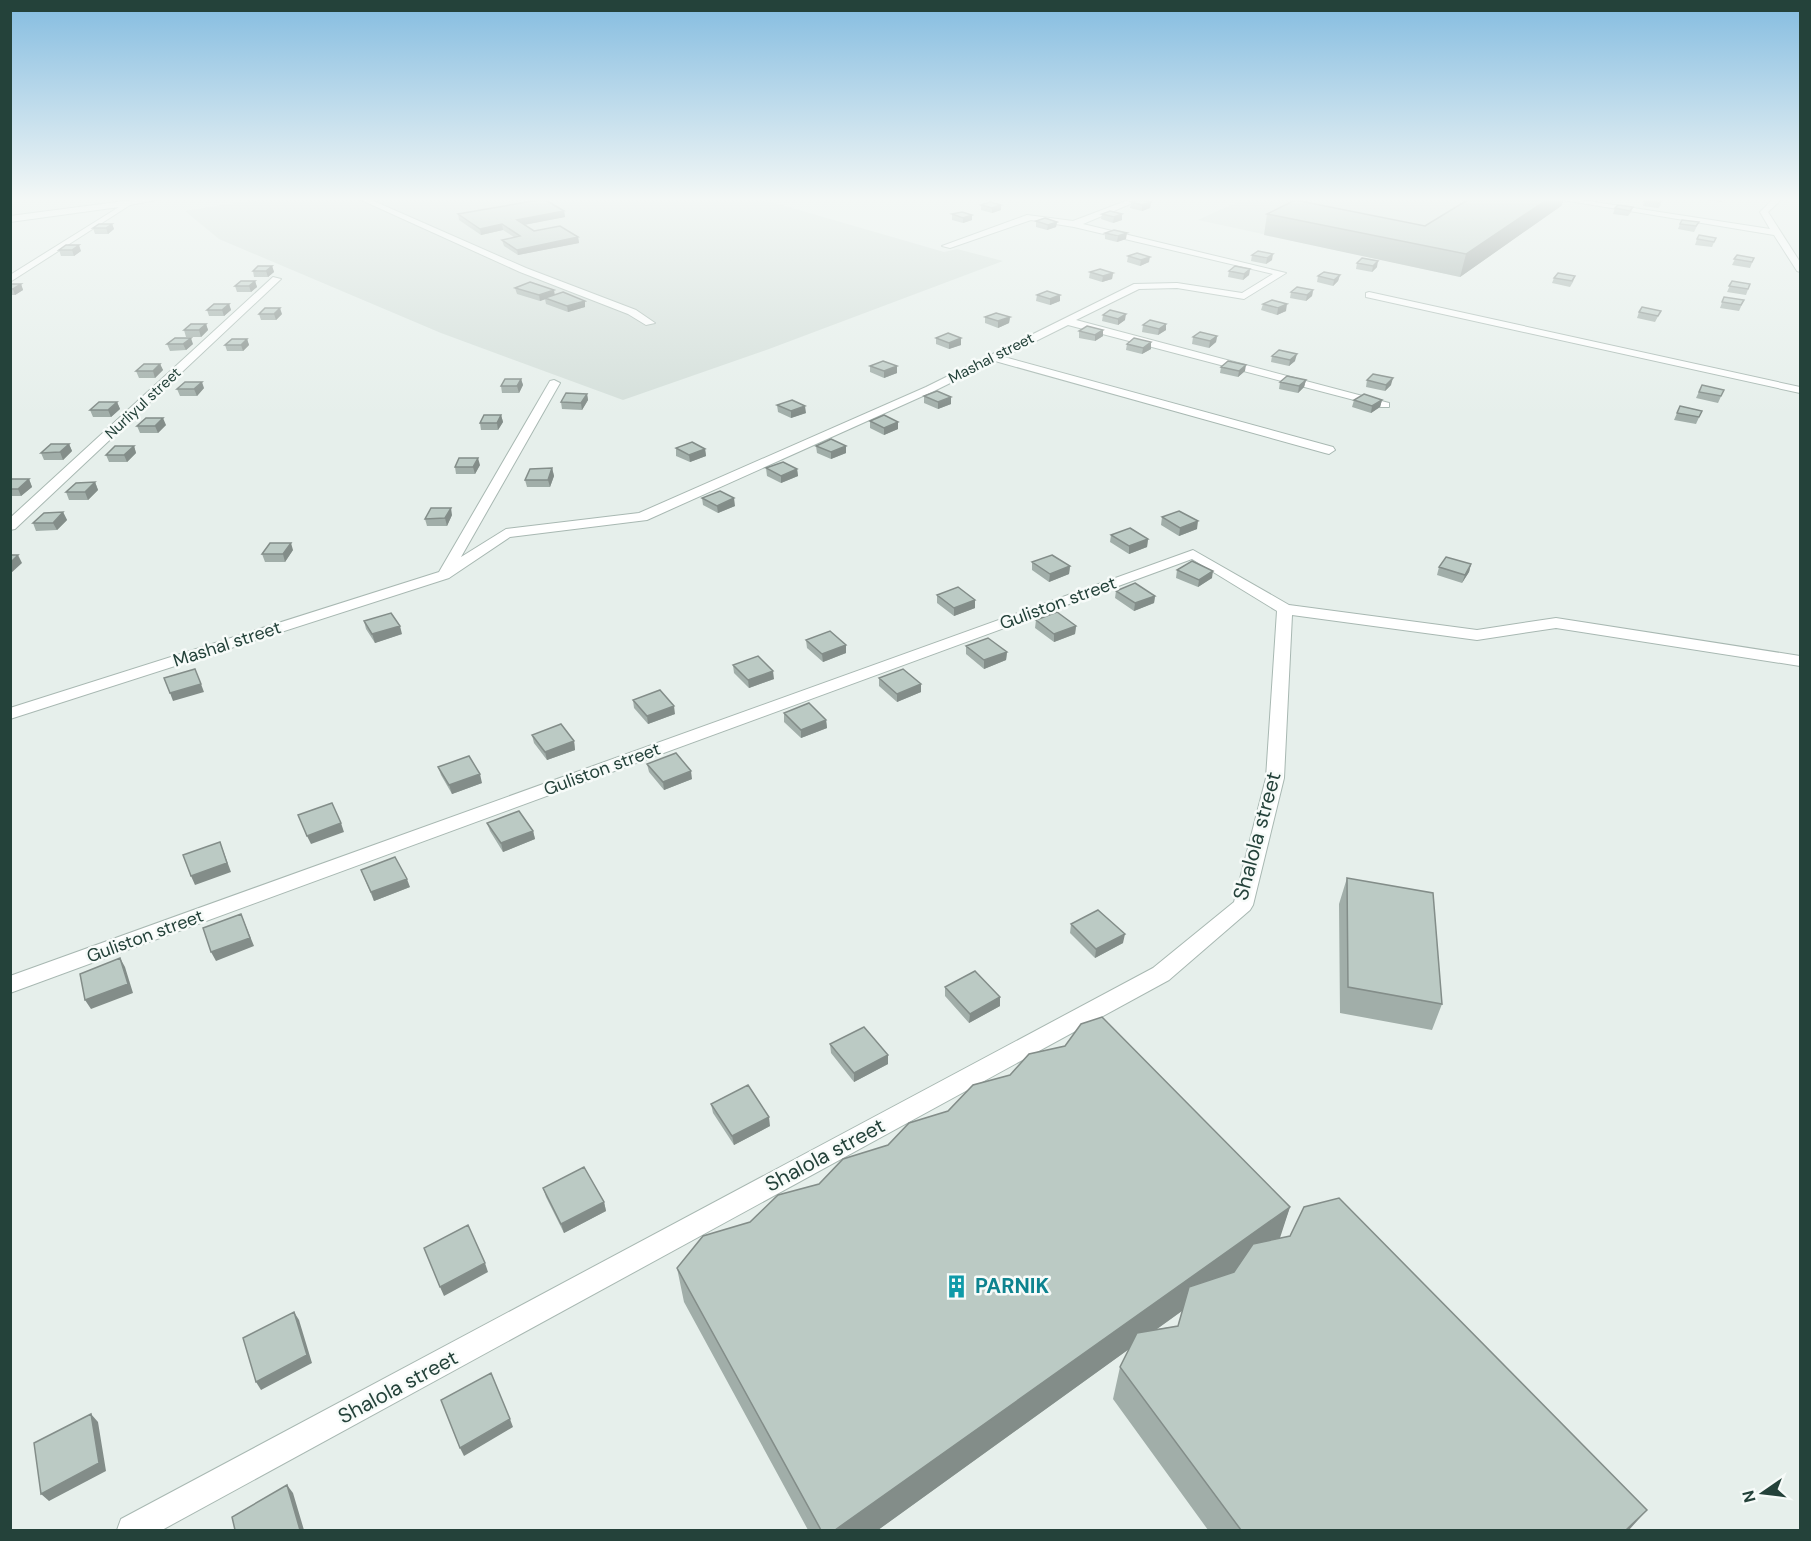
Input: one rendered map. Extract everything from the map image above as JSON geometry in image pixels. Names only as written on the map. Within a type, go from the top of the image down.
[{"type":"street","points":[[10,279],[23,271]]},
{"type":"street","points":[[525,271],[632,312],[650,323]]},
{"type":"street","name":"Mashal street","points":[[10,714],[444,574],[506,534],[642,517],[930,389],[1137,286],[1165,283],[1244,296],[1281,273],[1272,271]]},
{"type":"street","name":"Nurliyul street","points":[[10,526],[276,279]]},
{"type":"street","points":[[1369,296],[1800,390]]},
{"type":"street","points":[[1066,321],[1385,405]]},
{"type":"street","points":[[993,357],[1329,450]]},
{"type":"street","points":[[444,574],[554,383]]},
{"type":"street","name":"Guliston street","points":[[10,985],[1193,554],[1285,609]]},
{"type":"street","points":[[1285,609],[1477,635],[1556,623],[1800,661]]},
{"type":"street","name":"Shalola street","points":[[132,1530],[1161,974],[1243,905],[1275,778],[1285,609]]},
{"type":"shaded area","points":[[294,271],[977,271],[769,349],[623,400],[441,333]]},
{"type":"shaded area","points":[[1432,271],[1469,271],[1460,277]]},
{"type":"building","points":[[1106,271],[1113,273],[1103,276],[1090,272]]},
{"type":"building","points":[[1229,271],[1248,271],[1244,274]]},
{"type":"building","points":[[1324,272],[1340,275],[1334,280],[1318,276]]},
{"type":"building","points":[[1558,273],[1575,276],[1572,281],[1554,278]]},
{"type":"building","points":[[241,281],[255,281],[249,286],[235,286]]},
{"type":"building","points":[[1732,281],[1750,284],[1748,289],[1729,286]]},
{"type":"building","points":[[530,282],[554,290],[539,295],[515,288]]},
{"type":"building","points":[[10,284],[21,284],[10,289]]},
{"type":"building","points":[[1297,287],[1313,290],[1307,295],[1291,292]]},
{"type":"building","points":[[1047,291],[1060,295],[1050,299],[1037,295]]},
{"type":"building","points":[[563,292],[585,301],[567,306],[545,298]]},
{"type":"building","points":[[1724,297],[1744,300],[1741,305],[1722,302]]},
{"type":"building","points":[[1272,300],[1287,304],[1278,308],[1263,304]]},
{"type":"building","points":[[214,304],[229,304],[222,310],[207,310]]},
{"type":"building","points":[[1642,307],[1661,311],[1658,316],[1639,312]]},
{"type":"building","points":[[265,308],[280,308],[274,314],[259,314]]},
{"type":"building","points":[[1110,310],[1126,314],[1118,319],[1103,315]]},
{"type":"building","points":[[996,313],[1010,317],[998,321],[985,317]]},
{"type":"building","points":[[1150,320],[1166,324],[1159,329],[1143,325]]},
{"type":"building","points":[[191,324],[206,324],[199,330],[184,330]]},
{"type":"building","points":[[1087,326],[1103,330],[1095,335],[1079,331]]},
{"type":"building","points":[[1200,332],[1217,336],[1210,341],[1193,337]]},
{"type":"building","points":[[948,333],[961,338],[949,343],[936,338]]},
{"type":"building","points":[[175,338],[191,338],[183,344],[167,344]]},
{"type":"building","points":[[1134,338],[1151,342],[1143,348],[1127,344]]},
{"type":"building","points":[[232,339],[247,339],[241,345],[225,345]]},
{"type":"building","points":[[1279,350],[1297,354],[1290,360],[1272,356]]},
{"type":"building","points":[[883,361],[897,366],[884,371],[870,366]]},
{"type":"building","points":[[1228,361],[1246,365],[1239,371],[1221,367]]},
{"type":"building","points":[[144,364],[160,364],[153,371],[136,371]]},
{"type":"building","points":[[1373,374],[1393,378],[1386,385],[1367,380]]},
{"type":"building","points":[[1287,376],[1306,380],[1299,386],[1280,382]]},
{"type":"building","points":[[505,379],[521,379],[517,386],[501,386]]},
{"type":"building","points":[[185,382],[202,382],[194,389],[177,389]]},
{"type":"building","points":[[1702,385],[1724,390],[1721,396],[1699,392]]},
{"type":"building","points":[[937,391],[951,397],[938,402],[924,396]]},
{"type":"building","points":[[566,393],[587,394],[581,403],[561,402]]},
{"type":"building","points":[[1364,394],[1382,400],[1372,406],[1354,400]]},
{"type":"building","points":[[792,400],[805,406],[791,411],[777,405]]},
{"type":"building","points":[[99,402],[117,402],[108,410],[90,410]]},
{"type":"building","points":[[1680,406],[1702,411],[1699,417],[1677,413]]},
{"type":"building","points":[[484,415],[501,415],[497,423],[480,423]]},
{"type":"building","points":[[884,415],[898,422],[884,428],[870,421]]},
{"type":"building","points":[[146,418],[163,418],[155,426],[137,426]]},
{"type":"building","points":[[831,439],[846,446],[831,452],[816,446]]},
{"type":"building","points":[[692,442],[705,449],[689,455],[676,448]]},
{"type":"building","points":[[51,444],[69,444],[60,452],[41,453]]},
{"type":"building","points":[[115,446],[134,446],[124,455],[106,455]]},
{"type":"building","points":[[459,458],[478,458],[473,467],[455,467]]},
{"type":"building","points":[[783,462],[797,469],[781,476],[766,468]]},
{"type":"building","points":[[552,468],[548,480],[525,480],[530,469]]},
{"type":"building","points":[[10,479],[29,479],[18,489],[10,489]]},
{"type":"building","points":[[95,482],[85,492],[66,492],[76,483]]},
{"type":"building","points":[[720,491],[734,498],[717,506],[702,498]]},
{"type":"building","points":[[431,508],[451,508],[445,518],[425,519]]},
{"type":"building","points":[[1179,511],[1198,521],[1180,528],[1162,517]]},
{"type":"building","points":[[63,512],[53,523],[33,523],[44,513]]},
{"type":"building","points":[[1130,528],[1148,539],[1129,546],[1111,535]]},
{"type":"building","points":[[270,543],[291,543],[283,554],[262,554]]},
{"type":"building","points":[[10,555],[18,555],[10,563]]},
{"type":"building","points":[[1052,555],[1070,566],[1050,574],[1032,562]]},
{"type":"building","points":[[1446,557],[1471,564],[1465,575],[1439,567]]},
{"type":"building","points":[[1192,561],[1213,571],[1199,580],[1177,570]]},
{"type":"building","points":[[1135,583],[1155,596],[1135,603],[1116,591]]},
{"type":"building","points":[[958,587],[975,600],[954,608],[937,595]]},
{"type":"building","points":[[1057,612],[1076,626],[1054,634],[1036,620]]},
{"type":"building","points":[[391,613],[400,626],[372,634],[364,621]]},
{"type":"building","points":[[830,631],[846,645],[822,654],[806,640]]},
{"type":"building","points":[[988,638],[1007,652],[984,660],[966,646]]},
{"type":"building","points":[[758,656],[773,671],[748,680],[733,665]]},
{"type":"building","points":[[195,669],[201,684],[170,693],[164,678]]},
{"type":"building","points":[[903,669],[921,684],[897,694],[879,678]]},
{"type":"building","points":[[660,690],[674,706],[647,716],[633,700]]},
{"type":"building","points":[[809,703],[826,720],[801,730],[784,713]]},
{"type":"building","points":[[561,724],[574,741],[545,752],[532,735]]},
{"type":"building","points":[[676,753],[691,771],[663,782],[647,764]]},
{"type":"building","points":[[469,756],[480,774],[449,785],[438,767]]},
{"type":"building","points":[[332,803],[341,823],[307,836],[298,815]]},
{"type":"building","points":[[519,811],[533,831],[501,843],[487,823]]},
{"type":"building","points":[[220,842],[227,863],[191,876],[183,855]]},
{"type":"building","points":[[395,857],[407,879],[371,892],[361,870]]},
{"type":"building","points":[[1347,878],[1433,893],[1442,1004],[1348,987]]},
{"type":"building","points":[[1098,910],[1125,934],[1096,949],[1071,924]]},
{"type":"building","points":[[241,914],[250,938],[211,952],[203,928]]},
{"type":"building","points":[[120,958],[128,984],[85,1000],[80,974]]},
{"type":"building","points":[[975,971],[1000,997],[970,1014],[945,987]]},
{"type":"building","name":"PARNIK","points":[[1102,1017],[1290,1207],[835,1530],[821,1530],[677,1268],[703,1236],[750,1222],[778,1195],[819,1184],[843,1159],[888,1145],[909,1123],[948,1111],[973,1085],[1010,1075],[1029,1054],[1065,1046],[1081,1024]]},
{"type":"building","points":[[864,1027],[888,1055],[854,1073],[830,1044]]},
{"type":"building","points":[[748,1085],[769,1117],[732,1136],[711,1104]]},
{"type":"building","points":[[584,1167],[604,1202],[561,1224],[543,1188]]},
{"type":"building","points":[[1339,1198],[1647,1510],[1626,1530],[1241,1530],[1120,1367],[1137,1333],[1178,1326],[1189,1287],[1234,1272],[1253,1244],[1290,1236],[1304,1207]]},
{"type":"building","points":[[468,1225],[485,1263],[440,1287],[424,1248]]},
{"type":"building","points":[[294,1312],[307,1355],[256,1382],[243,1338]]},
{"type":"building","points":[[491,1373],[510,1419],[460,1448],[441,1400]]},
{"type":"building","points":[[91,1414],[99,1463],[41,1494],[34,1443]]},
{"type":"building","points":[[287,1485],[300,1530],[235,1530],[232,1517]]},
{"type":"place","name":"PARNIK","points":[[957,1286]]}]
